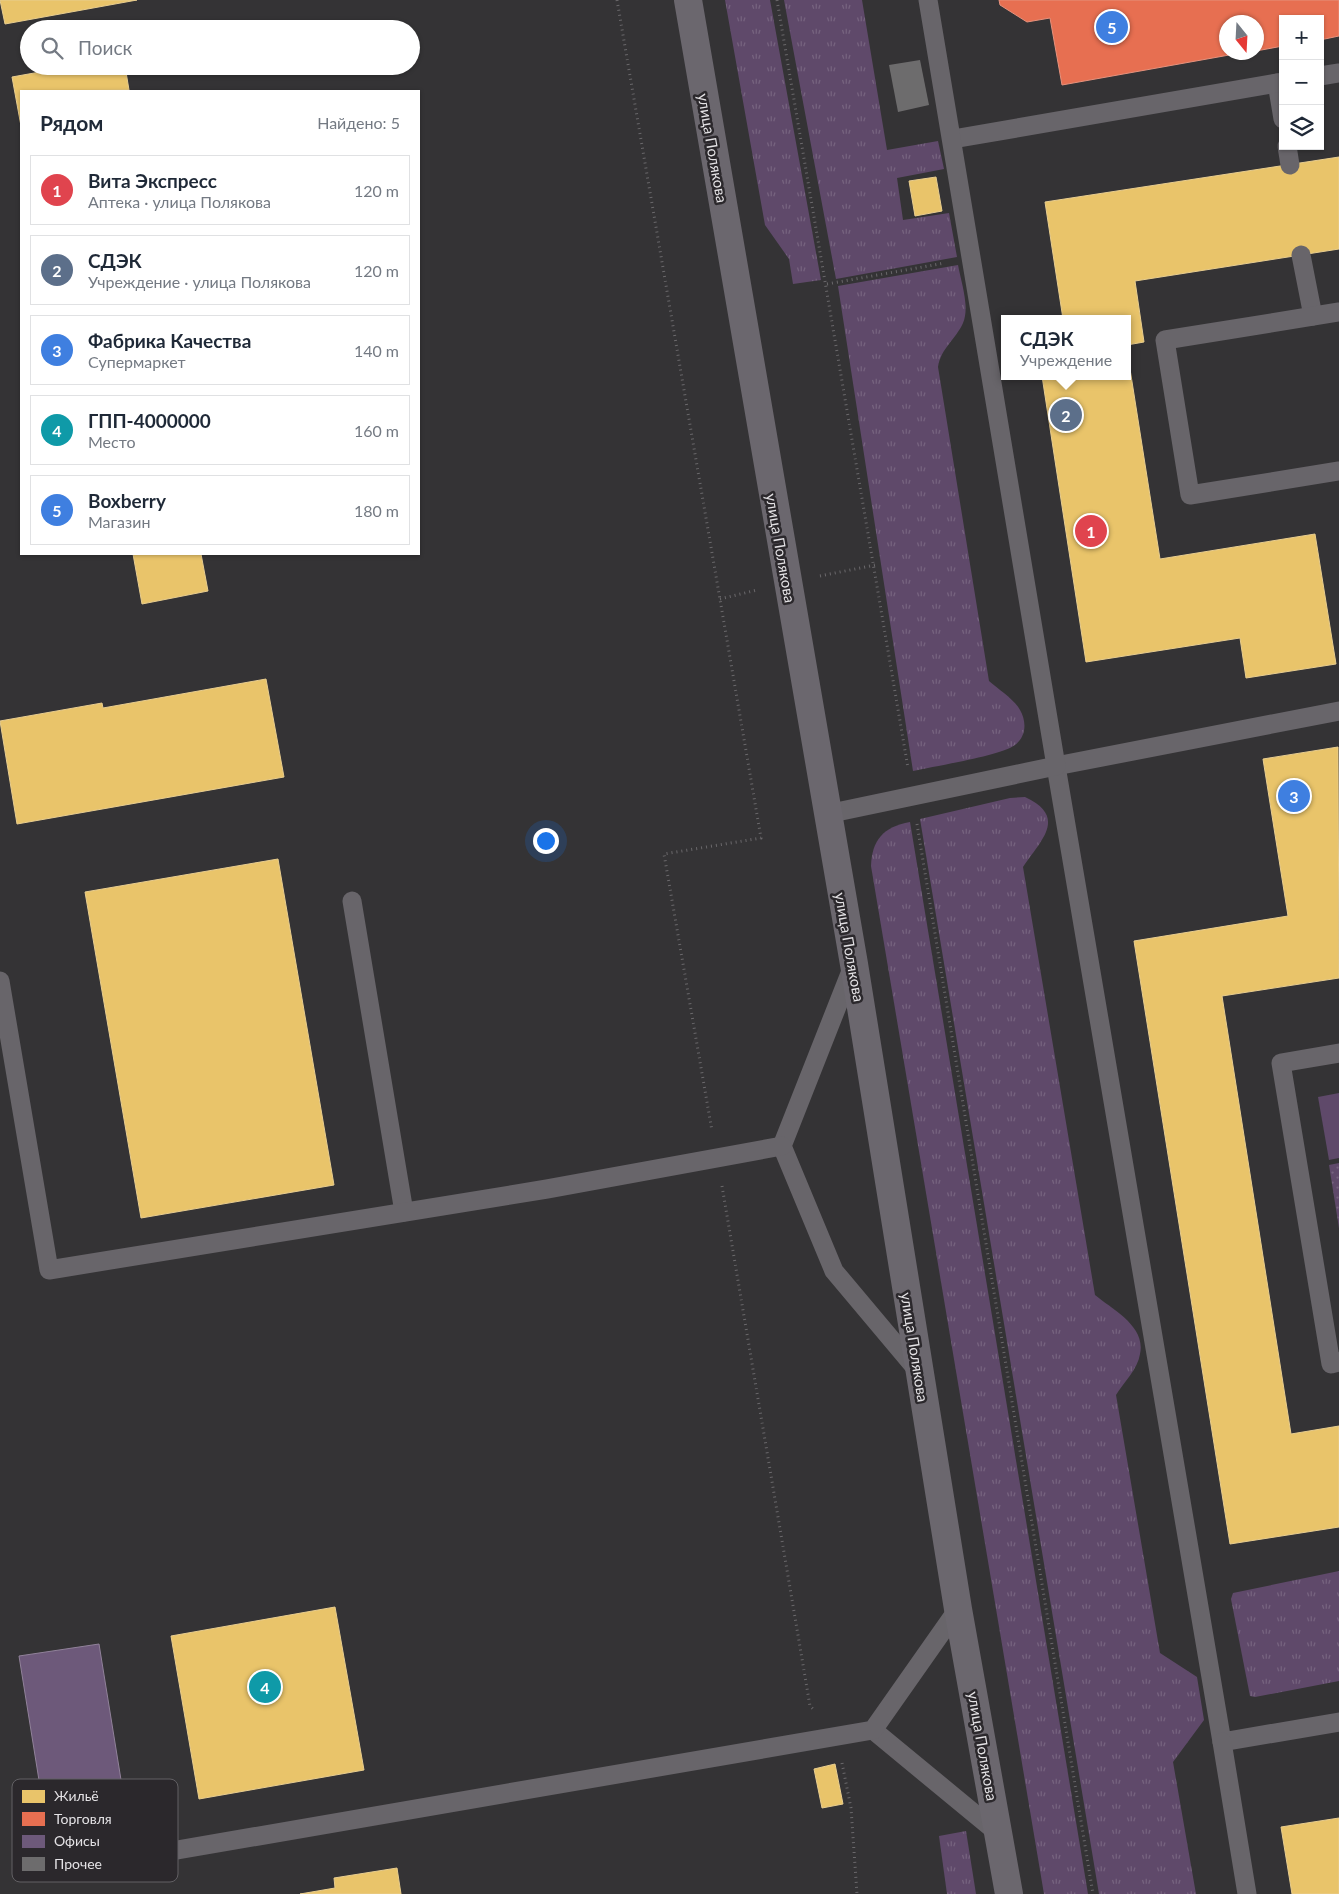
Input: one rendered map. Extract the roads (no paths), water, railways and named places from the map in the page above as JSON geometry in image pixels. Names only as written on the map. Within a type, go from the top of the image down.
[{"type":"main road","name":"улица Полякова","points":[[688,0],[854,964],[918,1371],[958,1609],[1009,1894]]},
{"type":"lane","points":[[928,0],[953,139],[1056,766],[1247,1894]]},
{"type":"lane","points":[[1324,75],[1339,73]]},
{"type":"lane","points":[[953,139],[1279,83]]},
{"type":"lane","points":[[1288,150],[1290,165]]},
{"type":"lane","points":[[1301,255],[1313,316]]},
{"type":"lane","points":[[1339,312],[1165,340],[1190,495],[1339,471]]},
{"type":"lane","points":[[827,814],[1056,766],[1339,711]]},
{"type":"lane","points":[[352,901],[404,1212]]},
{"type":"lane","points":[[854,964],[782,1146],[834,1271],[918,1371]]},
{"type":"lane","points":[[0,981],[49,1270],[404,1212],[782,1146]]},
{"type":"lane","points":[[1339,1053],[1281,1063],[1331,1364],[1339,1362]]},
{"type":"lane","points":[[178,1850],[873,1730],[958,1609]]},
{"type":"lane","points":[[1222,1742],[1339,1722]]},
{"type":"lane","points":[[873,1730],[999,1834]]},
{"type":"place","name":"Boxberry","points":[[1112,27]]},
{"type":"place","name":"СДЭК","points":[[1066,415]]},
{"type":"place","name":"Вита Экспресс","points":[[1091,531]]},
{"type":"place","name":"Фабрика Качества","points":[[1294,796]]},
{"type":"place","name":"ГПП-4000000","points":[[265,1687]]}]
